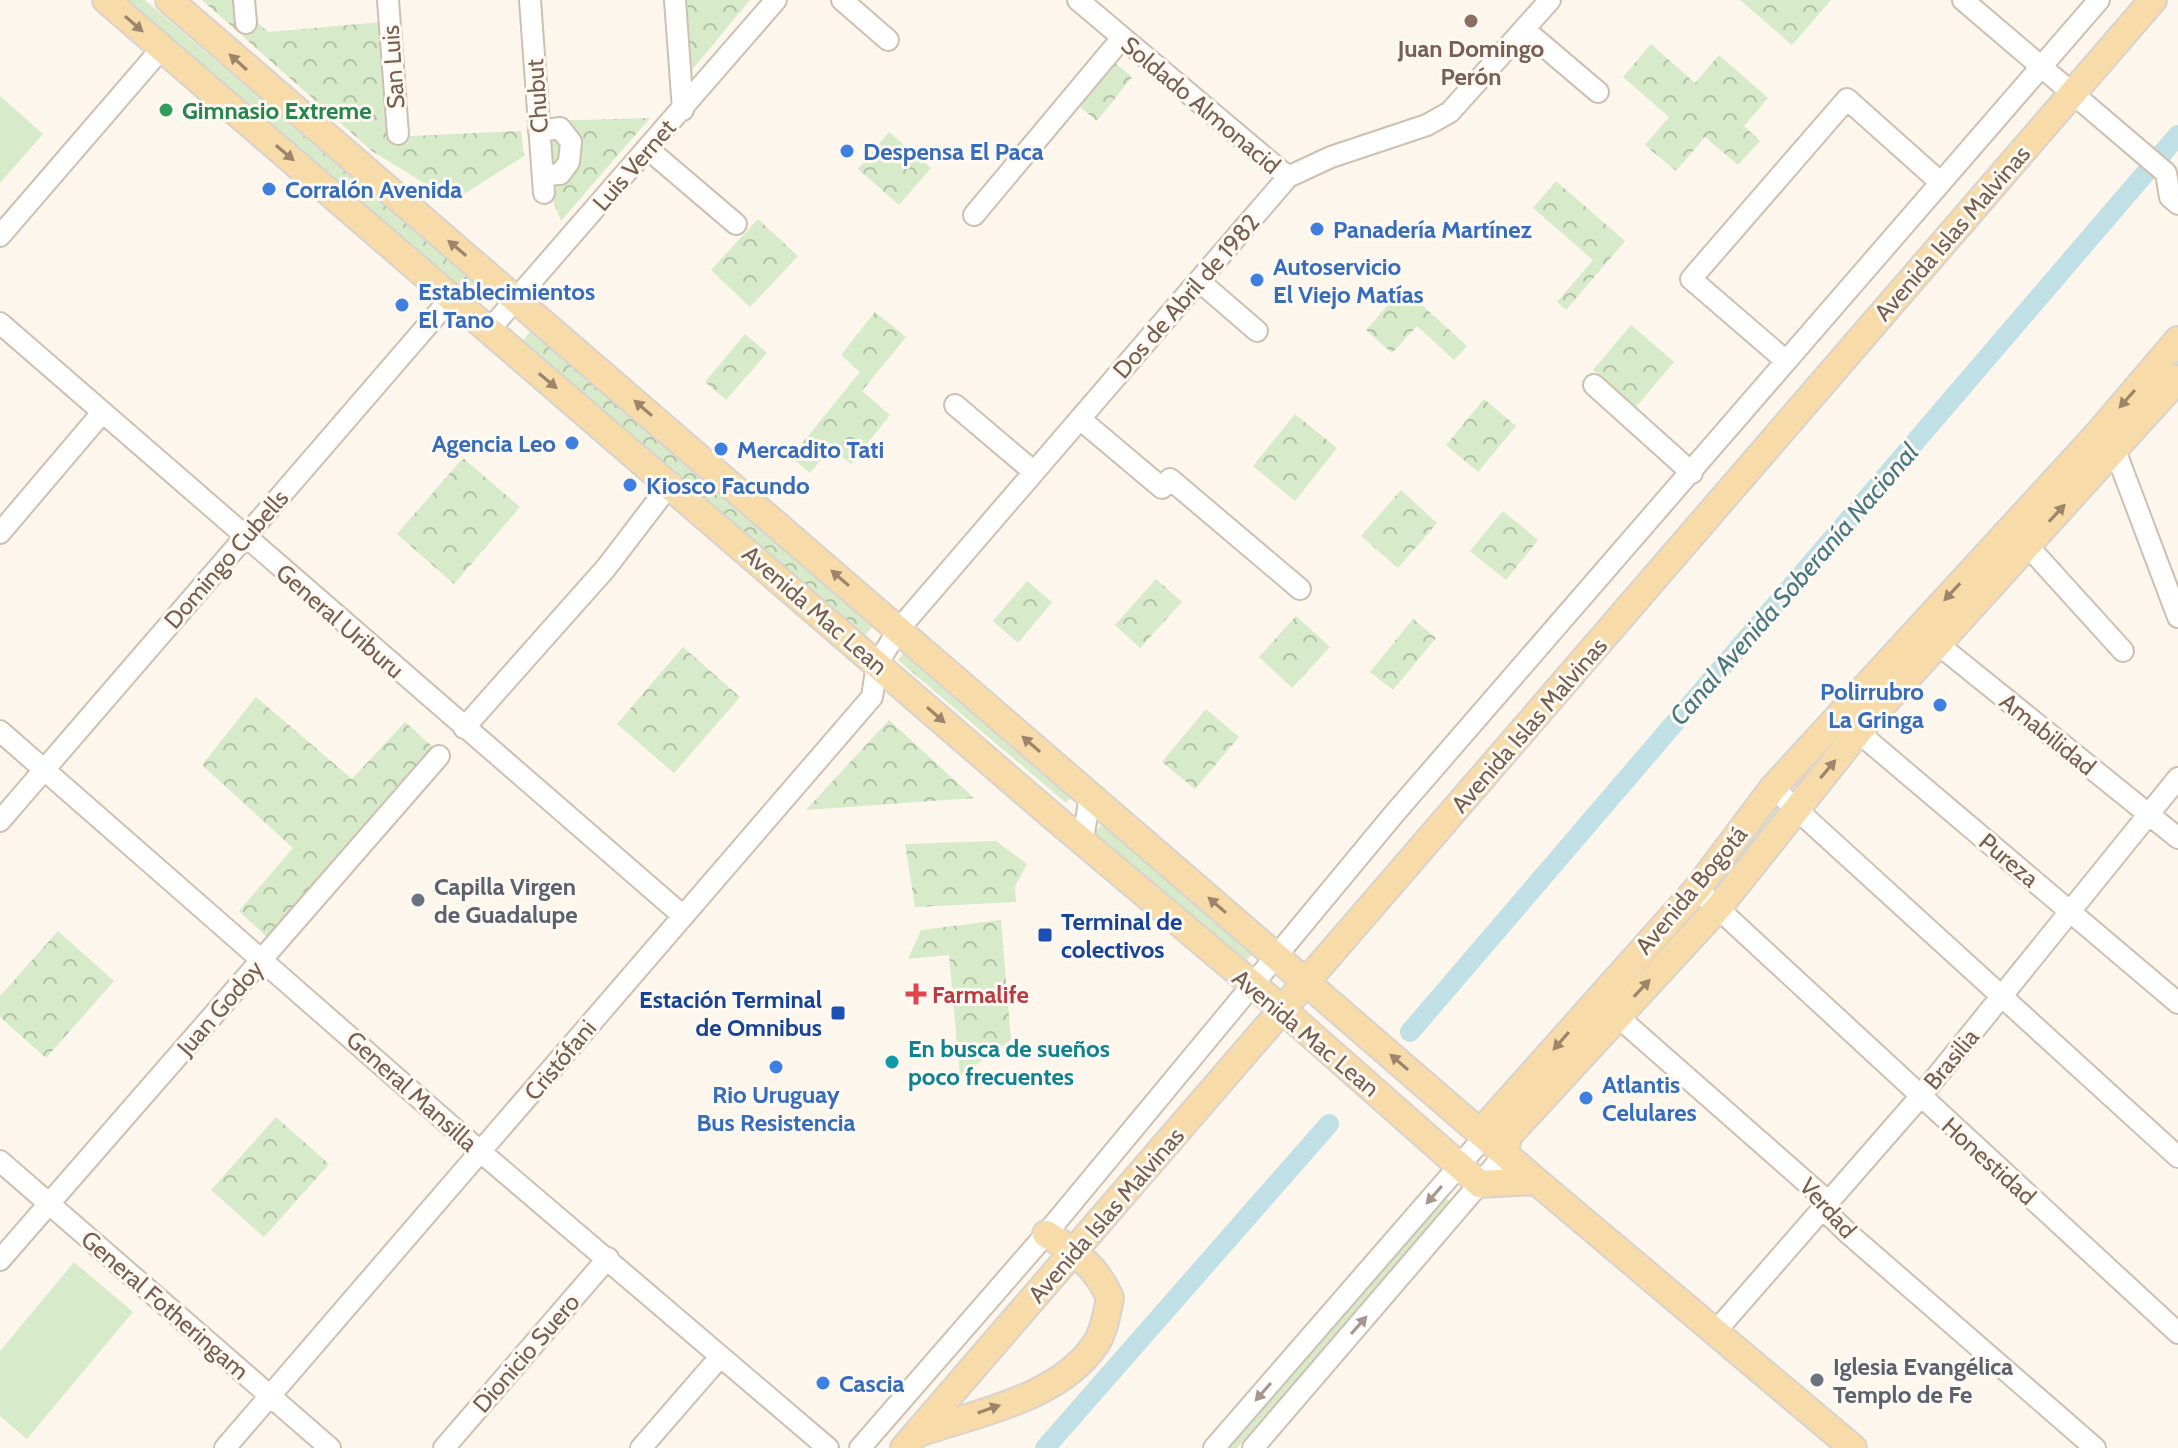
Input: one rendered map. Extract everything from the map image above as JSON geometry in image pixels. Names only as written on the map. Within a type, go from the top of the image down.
[{"type":"main road","name":"Avenida Mac Lean","points":[[106,0],[1284,1011],[1480,1184]]},
{"type":"main road","name":"Avenida Mac Lean","points":[[169,0],[294,112],[517,298],[1536,1181],[1853,1448]]},
{"type":"main road","name":"Avenida Islas Malvinas","points":[[910,1441],[2153,0]]},
{"type":"main road","name":"Avenida Bogotá","points":[[1505,1154],[1508,1136],[1773,788],[1940,646],[2027,545],[2107,442],[2178,340]]},
{"type":"main road","name":"Avenida Bogotá","points":[[1485,1136],[1486,1126],[1607,1007],[1718,908],[1795,808],[1847,727],[1919,628],[2107,442],[2178,379]]},
{"type":"main road","points":[[1480,1184],[1536,1181]]},
{"type":"main road","points":[[910,1441],[1032,1394],[1062,1376],[1095,1345],[1110,1298],[1102,1278],[1075,1251],[1046,1234]]},
{"type":"street","points":[[244,0],[246,23]]},
{"type":"street","name":"San Luis","points":[[388,0],[398,134]]},
{"type":"street","name":"Chubut","points":[[530,0],[539,131],[543,184],[560,174],[569,162],[571,142],[560,128],[539,131]]},
{"type":"street","points":[[675,0],[683,110]]},
{"type":"street","name":"Luis Vernet","points":[[490,329],[776,0]]},
{"type":"street","points":[[842,0],[888,40]]},
{"type":"street","name":"Soldado Almonacid","points":[[1078,0],[1288,177]]},
{"type":"street","name":"Dos de Abril de 1982","points":[[877,664],[899,629],[1288,177],[1331,157],[1427,125],[1450,112],[1550,0]]},
{"type":"street","points":[[1963,0],[2166,173],[2170,197],[2178,204]]},
{"type":"street","name":"Avenida Islas Malvinas","points":[[860,1448],[1046,1234],[1394,814],[2099,0]]},
{"type":"street","points":[[1525,30],[1598,92]]},
{"type":"street","points":[[974,215],[1122,38]]},
{"type":"street","points":[[0,236],[162,48]]},
{"type":"street","points":[[1786,361],[1691,279],[1847,99],[1940,182]]},
{"type":"street","points":[[648,149],[736,224]]},
{"type":"street","points":[[1199,281],[1257,331]]},
{"type":"street","name":"Domingo Cubells","points":[[0,821],[452,297]]},
{"type":"street","name":"General Uriburu","points":[[0,323],[101,414],[682,915]]},
{"type":"street","points":[[1594,385],[1692,473]]},
{"type":"street","points":[[955,405],[1034,472]]},
{"type":"street","points":[[0,533],[101,414]]},
{"type":"street","points":[[1080,419],[1162,488],[1170,479],[1300,589]]},
{"type":"street","points":[[2107,442],[2178,617]]},
{"type":"street","points":[[464,728],[606,568],[671,483]]},
{"type":"street","points":[[2027,545],[2123,651]]},
{"type":"street","name":"Amabilidad","points":[[1919,628],[2178,838]]},
{"type":"street","name":"Cristófani","points":[[225,1448],[872,697],[877,664]]},
{"type":"street","name":"Pureza","points":[[1847,727],[2178,1003]]},
{"type":"street","name":"General Mansilla","points":[[0,731],[482,1153],[828,1448]]},
{"type":"street","name":"Juan Godoy","points":[[0,1260],[439,756]]},
{"type":"street","name":"Brasilia","points":[[1715,1332],[1920,1097],[2178,778]]},
{"type":"street","points":[[1773,788],[1993,986],[2001,999],[2178,1157]]},
{"type":"street","points":[[1083,840],[1090,795]]},
{"type":"street","name":"Honestidad","points":[[1697,889],[1909,1081],[1920,1097],[2178,1333]]},
{"type":"street","name":"Verdad","points":[[1607,1007],[1824,1198],[1824,1210],[2095,1448]]},
{"type":"street","name":"Avenida Bogotá","points":[[1214,1448],[1485,1136]]},
{"type":"street","name":"Avenida Bogotá","points":[[1253,1448],[1505,1154]]},
{"type":"street","name":"General Fotheringam","points":[[0,1161],[330,1448]]},
{"type":"street","name":"Dionicio Suero","points":[[444,1448],[608,1258]]},
{"type":"street","points":[[641,1448],[720,1357]]},
{"type":"green space","points":[[125,0],[145,0],[478,285],[470,295]]},
{"type":"green space","points":[[202,0],[232,0],[268,32],[382,22],[388,137],[521,131],[524,156],[453,201],[372,151]]},
{"type":"green space","points":[[687,0],[750,0],[692,70]]},
{"type":"green space","points":[[1740,0],[1831,0],[1792,45]]},
{"type":"green space","points":[[1651,44],[1695,83],[1719,55],[1768,98],[1744,126],[1760,141],[1738,165],[1705,137],[1676,171],[1645,145],[1669,117],[1623,77]]},
{"type":"green space","points":[[1109,58],[1132,77],[1097,121],[1074,102]]},
{"type":"green space","points":[[0,96],[43,134],[0,183]]},
{"type":"green space","points":[[650,118],[561,221],[547,185],[546,121]]},
{"type":"green space","points":[[889,132],[931,168],[899,205],[858,169]]},
{"type":"green space","points":[[1556,181],[1625,241],[1566,310],[1557,302],[1593,260],[1533,208]]},
{"type":"green space","points":[[758,219],[798,256],[750,307],[711,270]]},
{"type":"green space","points":[[1403,288],[1467,346],[1454,360],[1417,326],[1392,353],[1366,330]]},
{"type":"green space","points":[[875,312],[906,337],[862,391],[890,415],[851,464],[831,448],[810,473],[791,457],[860,372],[841,355]]},
{"type":"green space","points":[[1631,325],[1674,362],[1636,407],[1593,370]]},
{"type":"green space","points":[[531,330],[872,627],[864,636],[521,344]]},
{"type":"green space","points":[[745,334],[767,353],[726,400],[705,382]]},
{"type":"green space","points":[[1484,399],[1516,426],[1478,472],[1446,445]]},
{"type":"green space","points":[[1295,414],[1337,448],[1295,501],[1253,466]]},
{"type":"green space","points":[[463,458],[520,507],[454,584],[397,534]]},
{"type":"green space","points":[[1401,490],[1437,523],[1398,568],[1361,536]]},
{"type":"green space","points":[[1503,511],[1538,540],[1506,580],[1470,551]]},
{"type":"green space","points":[[1156,579],[1182,602],[1140,648],[1115,625]]},
{"type":"green space","points":[[1027,581],[1052,602],[1018,643],[993,621]]},
{"type":"green space","points":[[1296,616],[1330,647],[1292,688],[1259,657]]},
{"type":"green space","points":[[1413,619],[1436,638],[1393,690],[1370,672]]},
{"type":"green space","points":[[683,647],[740,697],[674,773],[617,724]]},
{"type":"green space","points":[[906,650],[1074,793],[1066,803],[898,660]]},
{"type":"green space","points":[[256,697],[352,779],[405,722],[435,749],[269,939],[239,911],[293,848],[202,765]]},
{"type":"green space","points":[[1206,709],[1239,737],[1195,789],[1162,762]]},
{"type":"green space","points":[[889,720],[974,798],[806,810]]},
{"type":"green space","points":[[1776,802],[1784,808],[1719,892],[1712,886]]},
{"type":"green space","points":[[1102,823],[1252,955],[1240,965],[1092,836]]},
{"type":"green space","points":[[996,841],[1027,864],[1015,886],[1016,902],[915,907],[905,844]]},
{"type":"green space","points":[[1001,920],[1011,1040],[960,1076],[949,955],[908,959],[921,930]]},
{"type":"green space","points":[[58,931],[114,981],[46,1058],[0,1017],[0,996]]},
{"type":"green space","points":[[276,1117],[329,1164],[264,1237],[211,1190]]},
{"type":"green space","points":[[1443,1196],[1453,1204],[1237,1448],[1220,1448]]},
{"type":"green space","points":[[74,1262],[133,1312],[27,1439],[0,1416],[0,1351]]},
{"type":"waterway","name":"Canal Avenida Soberanía Nacional","points":[[1410,1032],[2178,135]]},
{"type":"waterway","name":"Canal Avenida Soberanía Nacional","points":[[1045,1448],[1329,1124]]},
{"type":"place","name":"Juan Domingo Perón","points":[[1471,21]]},
{"type":"place","name":"Gimnasio Extreme","points":[[166,110]]},
{"type":"place","name":"Despensa El Paca","points":[[847,151]]},
{"type":"place","name":"Corralón Avenida","points":[[269,189]]},
{"type":"place","name":"Panadería Martínez","points":[[1317,229]]},
{"type":"place","name":"Autoservicio El Viejo Matías","points":[[1257,280]]},
{"type":"place","name":"Establecimientos El Tano","points":[[402,305]]},
{"type":"place","name":"Agencia Leo","points":[[572,443]]},
{"type":"place","name":"Mercadito Tati","points":[[721,449]]},
{"type":"place","name":"Kiosco Facundo","points":[[630,485]]},
{"type":"place","name":"Polirrubro La Gringa","points":[[1940,705]]},
{"type":"place","name":"Capilla Virgen de Guadalupe","points":[[418,900]]},
{"type":"place","name":"Terminal de colectivos","points":[[1045,935]]},
{"type":"place","name":"Farmalife","points":[[916,994]]},
{"type":"place","name":"Estación Terminal de Omnibus","points":[[838,1013]]},
{"type":"place","name":"En busca de sueños poco frecuentes","points":[[892,1062]]},
{"type":"place","name":"Rio Uruguay Bus Resistencia","points":[[776,1067]]},
{"type":"place","name":"Atlantis Celulares","points":[[1586,1098]]},
{"type":"place","name":"Iglesia Evangélica Templo de Fe","points":[[1817,1380]]},
{"type":"place","name":"Cascia","points":[[823,1383]]}]
